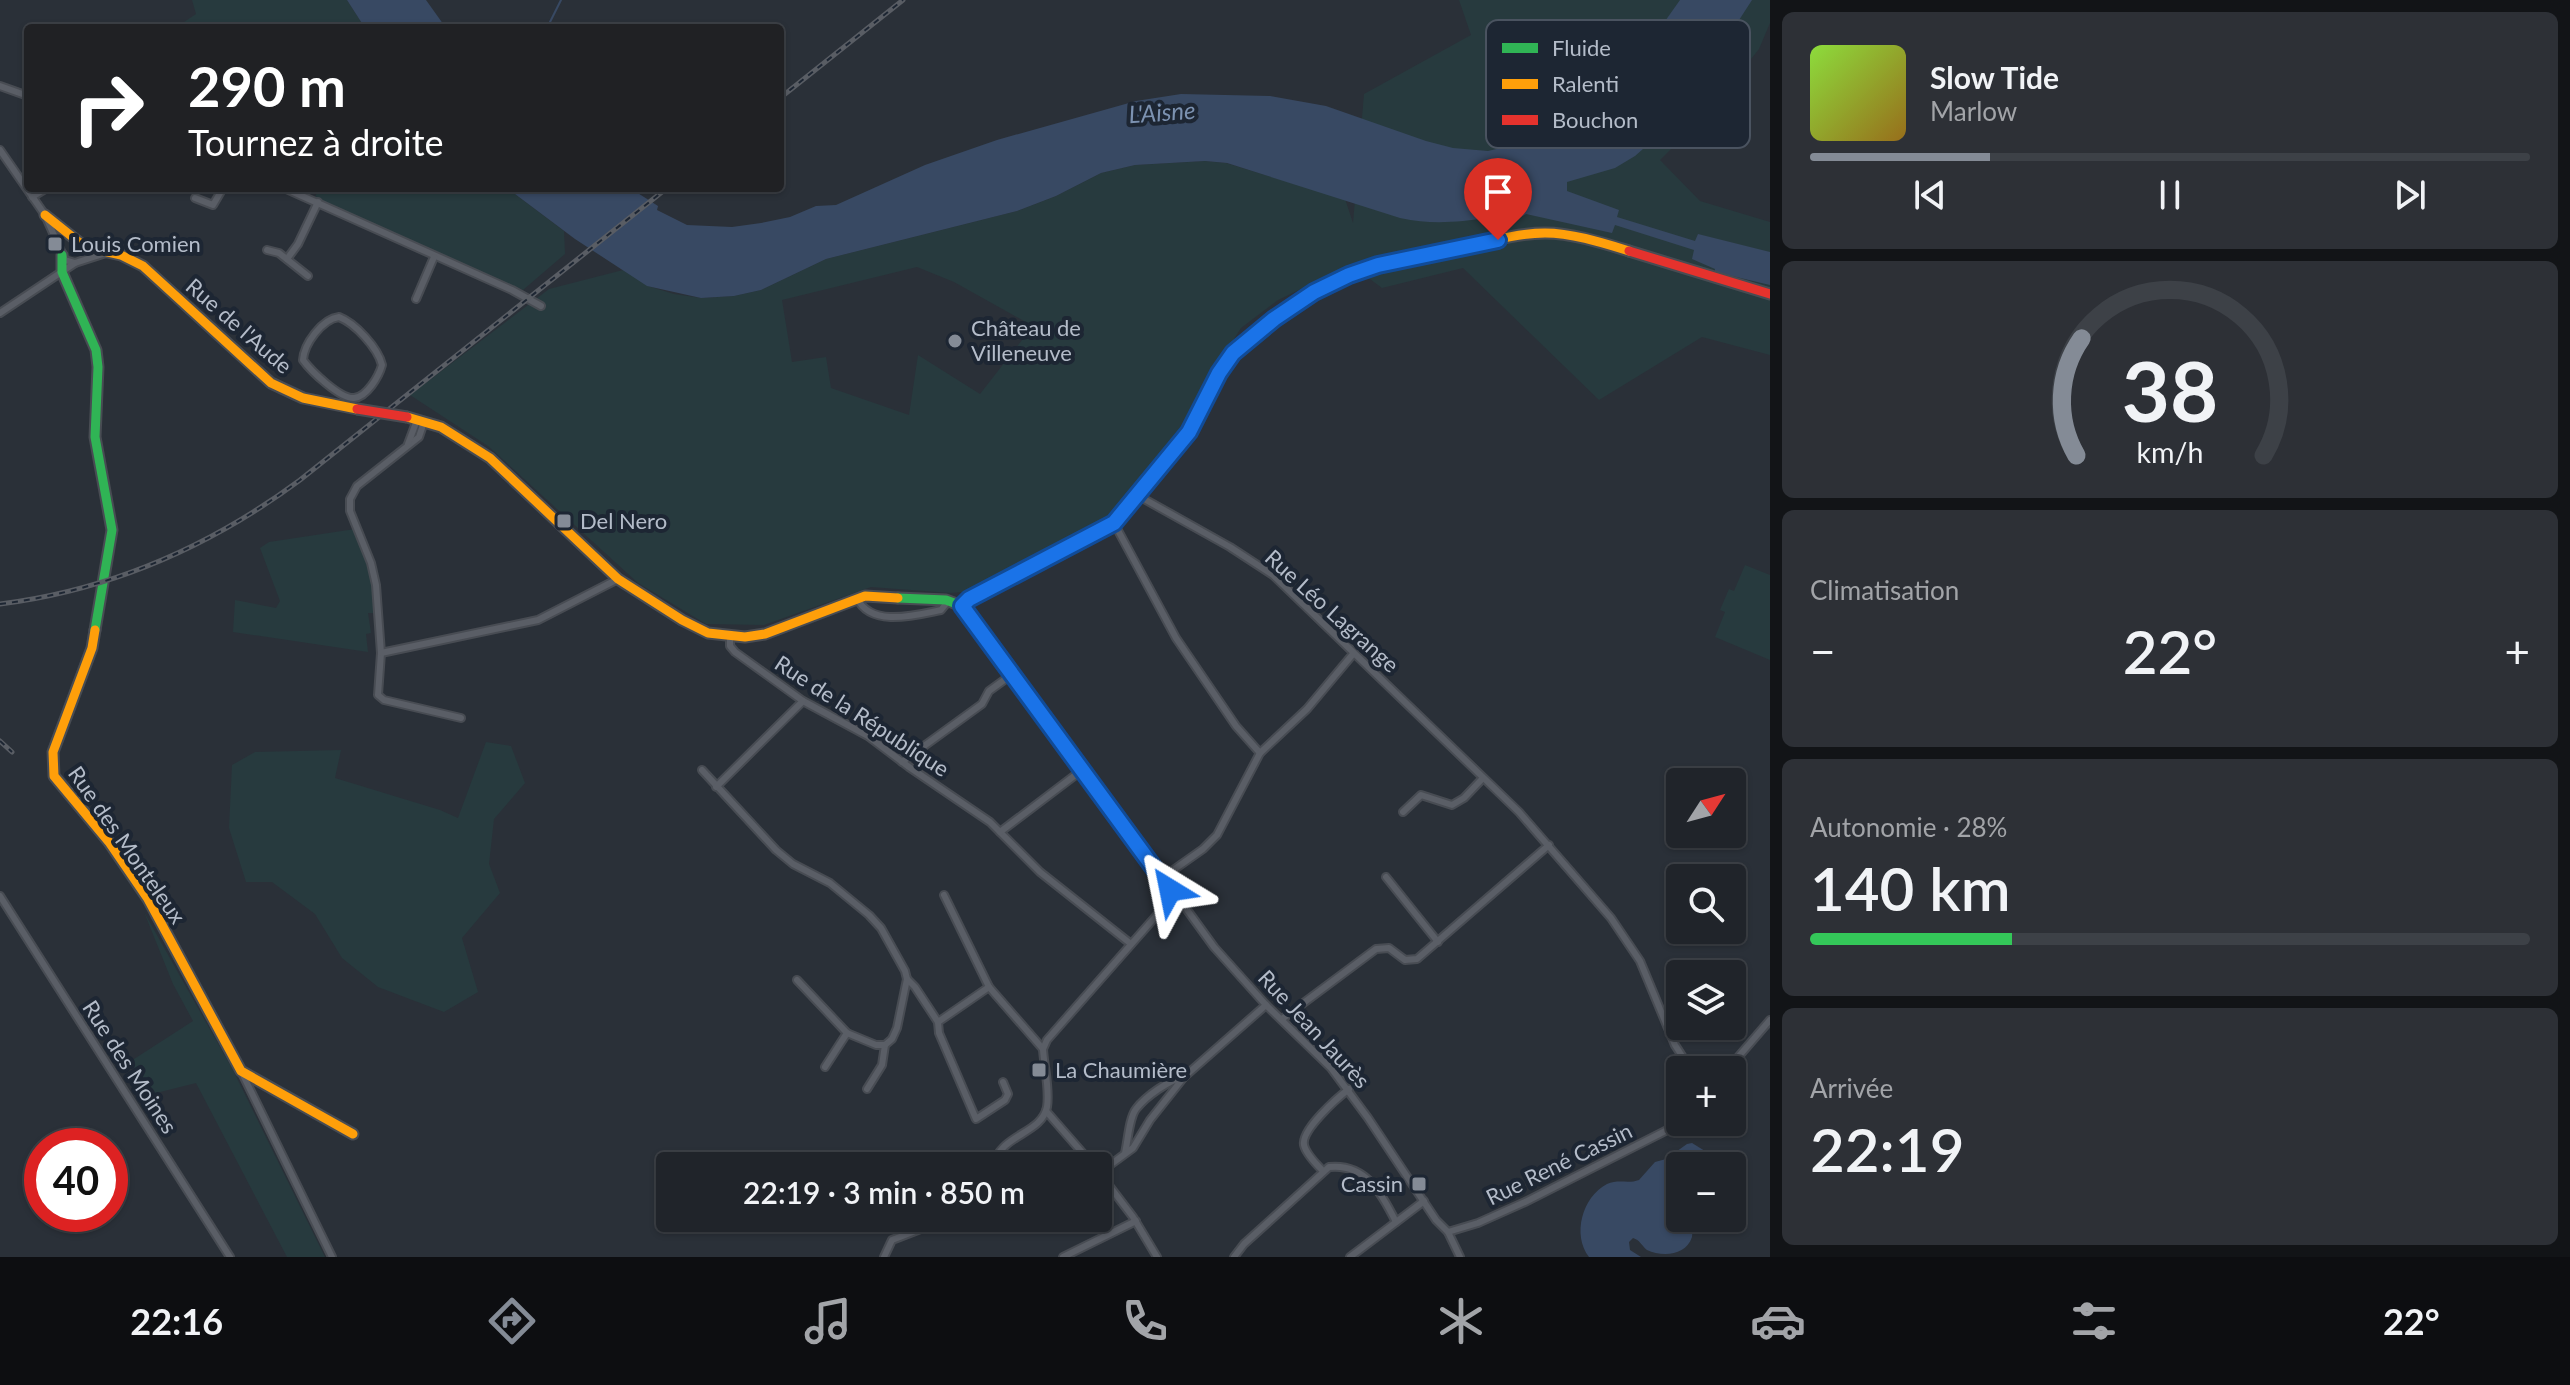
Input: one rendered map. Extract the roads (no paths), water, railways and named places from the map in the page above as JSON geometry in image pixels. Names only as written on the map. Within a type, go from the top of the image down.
[{"type":"street","points":[[0,86],[24,95]]},
{"type":"street","points":[[0,150],[24,185]]},
{"type":"street","points":[[29,192],[45,215],[65,260],[75,263]]},
{"type":"street","points":[[32,197],[40,192]]},
{"type":"street","points":[[195,198],[213,205],[221,192]]},
{"type":"street","points":[[294,192],[541,306]]},
{"type":"street","points":[[287,259],[298,244],[318,202]]},
{"type":"street","points":[[45,215],[74,239],[83,242],[83,259]]},
{"type":"street","points":[[962,606],[969,599],[1114,523],[1189,432],[1219,373],[1241,346],[1314,292],[1349,275],[1378,265],[1543,233],[1613,246],[1770,294]]},
{"type":"street","points":[[62,272],[60,263],[64,244],[74,239]]},
{"type":"street","name":"Rue de l'Aude","points":[[85,247],[121,255],[143,266],[271,383],[303,398],[441,427],[490,458],[618,579],[682,620],[708,633],[730,636]]},
{"type":"street","points":[[267,250],[287,259],[308,276]]},
{"type":"street","points":[[0,313],[75,263],[106,253]]},
{"type":"street","points":[[416,299],[434,257]]},
{"type":"street","name":"Rue des Monteleux","points":[[62,272],[96,350],[95,437],[112,530],[92,648],[53,752],[52,766],[60,784],[109,842],[148,899],[241,1071]]},
{"type":"street","points":[[339,317],[346,320],[371,346],[382,365],[368,390],[356,398],[332,387],[308,367],[303,353],[324,324],[339,317]]},
{"type":"street","points":[[323,402],[332,387]]},
{"type":"street","points":[[416,420],[419,437],[354,489],[350,511],[375,579],[381,653],[377,689],[381,698],[461,718]]},
{"type":"street","name":"Rue Léo Lagrange","points":[[1137,495],[1273,575],[1519,812],[1611,918],[1640,961],[1682,1056]]},
{"type":"street","points":[[1114,523],[1176,638],[1236,726],[1260,753]]},
{"type":"street","points":[[381,653],[538,620],[618,579]]},
{"type":"street","points":[[730,636],[765,634],[857,598],[879,596],[962,606],[1170,890],[1171,899],[1062,1021],[1043,1049],[1046,1111],[1037,1124],[1001,1147],[999,1152]]},
{"type":"street","points":[[857,598],[861,606],[884,616],[941,610],[945,602]]},
{"type":"street","name":"Rue de la République","points":[[730,636],[730,646],[735,652],[803,701],[868,736],[1000,832],[1040,872],[1131,944]]},
{"type":"street","points":[[1162,878],[1203,849],[1217,835],[1260,753],[1302,715],[1353,654]]},
{"type":"street","points":[[902,762],[982,704],[989,691],[1011,675]]},
{"type":"street","points":[[716,787],[803,701]]},
{"type":"street","points":[[702,770],[776,850],[793,864],[830,883],[881,928],[907,979],[892,1039],[885,1045],[876,1045],[847,1033],[797,980]]},
{"type":"street","points":[[1000,832],[1082,770]]},
{"type":"street","points":[[1403,812],[1421,795],[1446,804],[1458,803],[1483,778]]},
{"type":"street","points":[[1282,1019],[1376,949],[1389,948],[1397,956],[1411,960],[1438,942],[1549,845]]},
{"type":"street","points":[[1386,877],[1438,942]]},
{"type":"street","points":[[944,895],[989,987],[1043,1049]]},
{"type":"street","name":"Rue des Moines","points":[[0,896],[230,1257]]},
{"type":"street","name":"Rue Jean Jaurès","points":[[1171,899],[1185,907],[1214,947],[1266,1005],[1349,1089],[1448,1232],[1460,1257]]},
{"type":"street","points":[[907,979],[938,1022],[939,1033],[976,1119],[1005,1100],[1008,1094],[1003,1082]]},
{"type":"street","points":[[938,1022],[989,987]]},
{"type":"street","points":[[1112,1162],[1133,1148],[1150,1120],[1184,1077],[1266,1005]]},
{"type":"street","points":[[1739,1056],[1770,1020]]},
{"type":"street","points":[[825,1067],[847,1033]]},
{"type":"street","points":[[867,1089],[882,1065],[885,1045]]},
{"type":"street","points":[[241,1071],[353,1134]]},
{"type":"street","points":[[241,1071],[332,1257]]},
{"type":"street","points":[[1125,1153],[1136,1109],[1176,1078],[1184,1077]]},
{"type":"street","points":[[1323,1171],[1305,1148],[1304,1139],[1318,1117],[1349,1089]]},
{"type":"street","points":[[1046,1111],[1082,1152]]},
{"type":"street","points":[[1133,1119],[1150,1120]]},
{"type":"street","name":"Rue René Cassin","points":[[1448,1232],[1478,1223],[1525,1202],[1666,1131]]},
{"type":"street","points":[[1234,1257],[1323,1171],[1335,1166],[1368,1178],[1376,1186],[1396,1222]]},
{"type":"street","points":[[1112,1189],[1136,1221],[1157,1257]]},
{"type":"street","points":[[1350,1257],[1424,1201]]},
{"type":"street","points":[[1063,1257],[1136,1221]]},
{"type":"street","points":[[884,1257],[892,1240],[913,1232]]},
{"type":"water","points":[[347,0],[426,0],[443,24],[362,24]]},
{"type":"water","points":[[1680,0],[1752,0],[1739,20],[1666,20]]},
{"type":"water","name":"L'Aisne","points":[[1181,94],[1270,96],[1326,106],[1426,141],[1453,148],[1488,151],[1501,148],[1644,148],[1615,168],[1567,182],[1567,191],[1619,210],[1617,217],[1695,241],[1698,234],[1770,252],[1770,285],[1715,272],[1715,269],[1692,259],[1694,250],[1615,225],[1612,233],[1526,214],[1513,218],[1455,222],[1412,220],[1227,163],[1205,161],[1135,165],[1101,173],[1056,196],[1017,211],[826,259],[761,290],[701,298],[647,286],[575,239],[512,192],[636,192],[658,206],[657,210],[687,225],[732,227],[761,223],[790,217],[816,206],[836,205],[925,165],[997,140],[1136,101]]},
{"type":"water","points":[[1692,1143],[1707,1152],[1676,1152]]},
{"type":"water","points":[[1666,1159],[1666,1232],[1692,1232],[1689,1243],[1679,1251],[1660,1254],[1647,1250],[1633,1238],[1629,1242],[1630,1250],[1641,1257],[1589,1257],[1581,1238],[1581,1228],[1582,1217],[1591,1198],[1607,1184],[1639,1180],[1655,1162]]},
{"type":"waterway","points":[[549,24],[561,0]]},
{"type":"railway","points":[[784,95],[903,0]]},
{"type":"railway","points":[[0,604],[81,588],[158,562],[195,545],[266,504],[662,192]]},
{"type":"railway","points":[[0,741],[12,752]]},
{"type":"place","name":"Louis Comien","points":[[55,244]]},
{"type":"place","name":"Château de Villeneuve","points":[[955,341]]},
{"type":"place","name":"Del Nero","points":[[564,521]]},
{"type":"place","name":"La Chaumière","points":[[1039,1070]]},
{"type":"place","name":"Cassin","points":[[1419,1184]]}]
